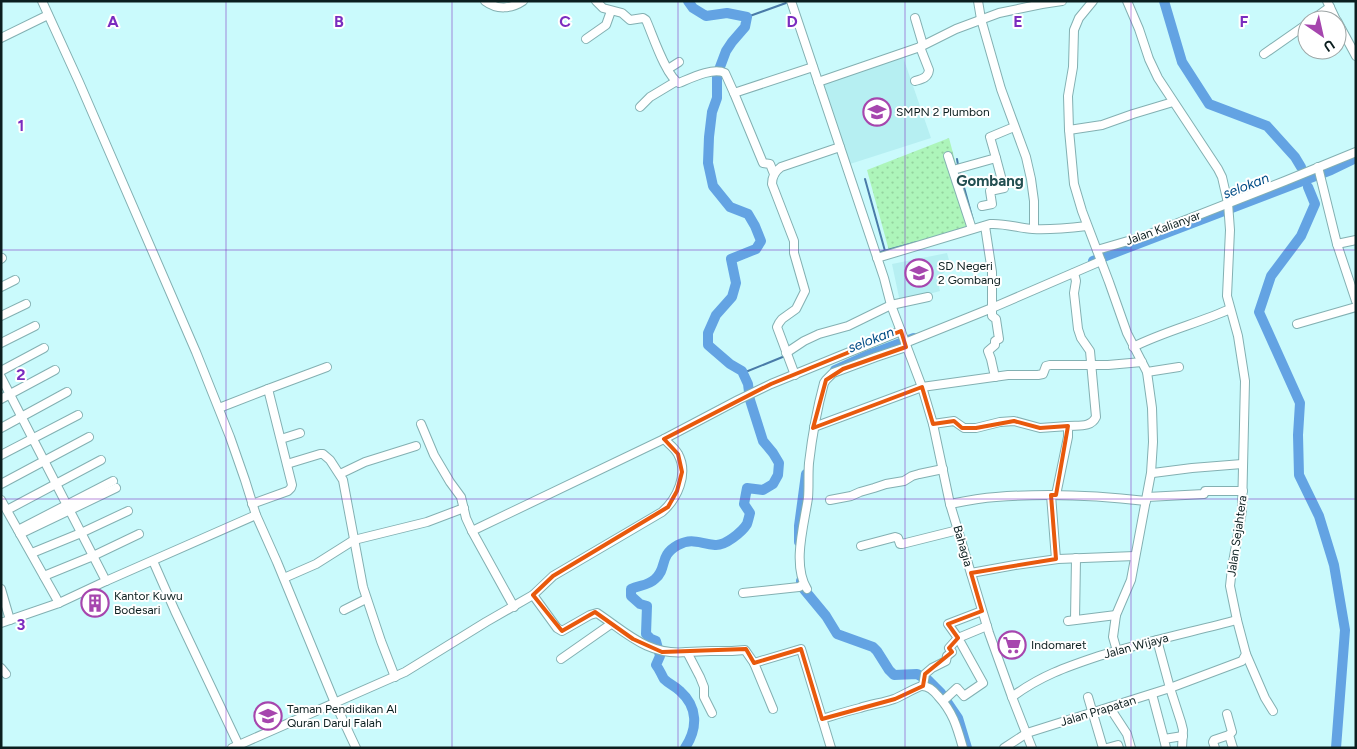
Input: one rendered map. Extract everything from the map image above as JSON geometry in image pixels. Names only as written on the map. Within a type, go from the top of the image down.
[{"type":"street","points":[[42,1],[79,82],[219,408],[256,515],[335,703],[356,748]]},
{"type":"street","points":[[485,1],[494,7],[513,6],[523,1]]},
{"type":"street","points":[[596,1],[603,8],[622,13],[628,19],[643,18],[646,20],[675,82]]},
{"type":"street","name":"Bahagia","points":[[791,1],[840,147],[880,257],[893,306],[922,387],[933,424],[950,504],[970,574],[1012,697],[1032,748]]},
{"type":"street","points":[[978,1],[981,19],[1001,89],[1026,157],[1034,201],[1034,229]]},
{"type":"street","points":[[818,82],[922,46],[956,29],[999,12],[1062,1]]},
{"type":"street","points":[[1093,1],[1079,18],[1074,30],[1073,66],[1068,96],[1074,184],[1087,226],[1127,334],[1147,372],[1152,408],[1153,442],[1148,497],[1131,580],[1116,615],[1113,637],[1117,650]]},
{"type":"street","name":"Jalan Sejahtera","points":[[1127,1],[1153,68],[1222,177],[1229,207],[1230,259],[1227,292],[1238,336],[1245,381],[1242,511],[1230,579],[1231,592],[1246,654],[1265,698],[1273,711]]},
{"type":"street","points":[[586,39],[606,25],[611,11]]},
{"type":"street","points":[[1,38],[48,15]]},
{"type":"street","points":[[915,18],[928,74],[926,77],[915,81]]},
{"type":"street","points":[[1264,54],[1297,31]]},
{"type":"street","points":[[1347,39],[1356,56]]},
{"type":"street","points":[[668,69],[679,62]]},
{"type":"street","points":[[734,93],[813,67]]},
{"type":"street","points":[[640,107],[650,97],[675,82],[679,83],[719,71],[725,73],[763,163],[770,164],[774,174],[772,184],[794,241],[794,254],[805,291],[796,309],[779,323],[777,327],[795,375]]},
{"type":"street","points":[[1069,130],[1102,126],[1133,114],[1174,102]]},
{"type":"street","points":[[982,206],[992,204],[990,191],[1004,188],[990,136],[1014,127]]},
{"type":"street","points":[[774,174],[781,167],[840,147]]},
{"type":"street","name":"Jalan Kalianyar","points":[[904,340],[1074,273],[1099,257],[1145,236],[1229,207],[1286,181],[1318,172],[1356,152]]},
{"type":"street","points":[[948,156],[957,169],[971,227]]},
{"type":"street","points":[[957,169],[996,158]]},
{"type":"street","points":[[1318,172],[1337,244],[1356,301]]},
{"type":"street","points":[[880,257],[971,227],[990,224],[1004,224],[1034,229],[1087,226]]},
{"type":"street","points":[[985,226],[992,272],[992,316],[996,319],[999,339],[995,341],[995,345],[988,352],[996,377]]},
{"type":"street","points":[[1337,244],[1356,240]]},
{"type":"street","points":[[933,424],[954,421],[964,428],[976,428],[1000,422],[1014,421],[1040,428],[1090,425],[1095,420],[1090,351],[1087,344],[1081,338],[1078,329],[1074,273]]},
{"type":"street","points":[[1,287],[15,280]]},
{"type":"street","points":[[787,355],[811,338],[848,326],[893,306],[928,297]]},
{"type":"street","points":[[1,316],[26,304]]},
{"type":"street","points":[[1297,324],[1356,307]]},
{"type":"street","points":[[1133,347],[1156,336],[1210,318],[1230,308]]},
{"type":"street","points":[[1,343],[34,326]]},
{"type":"street","points":[[472,531],[664,439],[749,395],[795,375],[904,340]]},
{"type":"street","points":[[744,593],[803,586],[801,543],[808,497],[809,462],[814,427],[826,380],[829,376],[843,369],[876,357],[904,340]]},
{"type":"street","points":[[1,372],[44,348]]},
{"type":"street","points":[[814,427],[922,387],[1008,375],[1041,375],[1044,373],[1046,366],[1050,365],[1108,365],[1142,362]]},
{"type":"street","points":[[219,408],[327,367]]},
{"type":"street","points":[[1147,372],[1179,367]]},
{"type":"street","points":[[1,399],[55,370]]},
{"type":"street","points":[[1,377],[106,581]]},
{"type":"street","points":[[252,504],[290,490],[292,485],[268,389]]},
{"type":"street","points":[[1,428],[67,392]]},
{"type":"street","points":[[1,455],[78,415]]},
{"type":"street","points":[[421,424],[434,455],[461,497],[466,518],[472,531],[514,607]]},
{"type":"street","points":[[1056,559],[1053,495],[1068,437],[1068,426]]},
{"type":"street","points":[[281,439],[300,433]]},
{"type":"street","points":[[1,484],[89,437]]},
{"type":"street","points":[[153,561],[237,747],[416,666],[533,595],[553,576],[656,517],[674,500],[681,481],[682,472],[678,454],[664,439]]},
{"type":"street","points":[[340,474],[365,462],[416,446]]},
{"type":"street","points":[[287,464],[322,454],[330,460],[340,474],[345,485],[362,587],[395,677]]},
{"type":"street","points":[[1,518],[56,483],[102,460]]},
{"type":"street","points":[[1153,473],[1242,464]]},
{"type":"street","points":[[830,500],[852,496],[886,484],[904,481],[912,476],[943,469]]},
{"type":"street","points":[[19,532],[114,485]]},
{"type":"street","points":[[950,504],[994,497],[1053,495],[1148,497],[1204,494],[1205,491],[1243,490]]},
{"type":"street","points":[[1,500],[59,603]]},
{"type":"street","points":[[284,578],[316,564],[354,540],[427,522],[464,508]]},
{"type":"street","points":[[32,553],[128,511]]},
{"type":"street","points":[[1,623],[59,603],[256,515]]},
{"type":"street","points":[[861,546],[896,537],[902,544],[958,530]]},
{"type":"street","points":[[44,576],[93,556],[139,534]]},
{"type":"street","points":[[970,574],[1056,559],[1135,556]]},
{"type":"street","points":[[1076,558],[1072,621],[1116,615]]},
{"type":"street","points":[[1,589],[10,620]]},
{"type":"street","points":[[533,595],[557,628],[562,631],[597,613],[633,639],[659,651],[668,653],[747,650],[773,709]]},
{"type":"street","points":[[344,610],[366,599]]},
{"type":"street","points":[[944,699],[957,688],[964,696],[983,683],[948,624],[982,611]]},
{"type":"street","name":"Jalan Wijaya","points":[[1012,697],[1033,682],[1062,668],[1117,650],[1237,620]]},
{"type":"street","points":[[561,659],[611,624]]},
{"type":"street","points":[[923,685],[924,674],[946,661],[947,656],[952,652],[949,648],[958,638],[987,626]]},
{"type":"street","points":[[1157,640],[1181,722],[1182,748]]},
{"type":"street","points":[[754,663],[801,648],[830,748]]},
{"type":"street","points":[[687,652],[700,677],[704,687],[704,697],[712,713]]},
{"type":"street","points":[[1170,688],[1242,661],[1246,654]]},
{"type":"street","points":[[923,685],[944,699],[954,717],[963,748]]},
{"type":"street","points":[[822,719],[895,699],[923,685]]},
{"type":"street","name":"Jalan Prapatan","points":[[1004,748],[1027,733],[1170,688]]},
{"type":"street","points":[[1152,694],[1165,744],[1183,736]]},
{"type":"street","points":[[1088,697],[1105,748],[1118,745],[1119,748]]},
{"type":"street","points":[[1110,708],[1128,734],[1131,748]]},
{"type":"street","points":[[1215,748],[1214,740],[1229,735],[1232,732],[1227,714]]},
{"type":"street","points":[[1229,735],[1233,748]]},
{"type":"highlighted area","points":[[901,331],[906,347],[843,369],[826,380],[813,428],[922,387],[933,424],[954,421],[962,428],[976,428],[1014,421],[1040,428],[1068,426],[1056,495],[1051,495],[1056,559],[971,573],[982,611],[948,624],[958,638],[949,648],[952,652],[925,674],[923,686],[895,699],[822,719],[801,649],[754,663],[746,649],[662,652],[633,639],[595,612],[562,631],[533,595],[553,576],[668,507],[677,491],[682,472],[678,454],[664,439],[771,384]]},
{"type":"shaded area","name":"SMPN 2 Plumbon","points":[[903,57],[931,138],[850,164],[823,85]]},
{"type":"shaded area","name":"SD Negeri 2 Gombang","points":[[947,253],[951,267],[937,278],[940,291],[900,302],[892,264]]},
{"type":"green space","points":[[949,138],[973,229],[891,258],[867,170]]},
{"type":"waterway","points":[[685,748],[694,725],[693,711],[686,697],[664,679],[656,665],[660,656],[656,641],[646,634],[647,606],[640,604],[631,596],[631,589],[655,579],[659,575],[668,553],[678,545],[688,541],[719,545],[741,531],[747,524],[750,513],[744,504],[747,488],[763,490],[773,484],[778,475],[779,463],[763,441],[750,400],[748,384],[742,371],[730,364],[708,345],[708,333],[716,315],[732,297],[736,283],[731,259],[756,249],[761,241],[748,214],[730,207],[713,186],[708,163],[712,112],[717,98],[717,75],[726,51],[745,27],[747,17],[727,13],[706,16],[693,8],[688,1]]},
{"type":"waterway","points":[[1164,1],[1182,62],[1209,104],[1267,126],[1295,157],[1301,167]]},
{"type":"waterway","points":[[747,17],[786,3]]},
{"type":"waterway","name":"selokan","points":[[1093,261],[1331,170],[1356,158]]},
{"type":"waterway","points":[[957,159],[958,165]]},
{"type":"waterway","points":[[959,169],[973,220]]},
{"type":"waterway","points":[[865,179],[885,251]]},
{"type":"waterway","points":[[1308,187],[1315,204],[1301,236],[1271,276],[1259,312],[1300,403],[1298,435],[1299,475],[1319,516],[1334,565],[1345,630],[1336,748]]},
{"type":"waterway","points":[[880,254],[880,252],[917,242]]},
{"type":"waterway","name":"selokan","points":[[835,370],[914,338]]},
{"type":"waterway","points":[[743,373],[785,356]]},
{"type":"waterway","name":"selokan","points":[[799,542],[799,526],[806,474]]},
{"type":"waterway","name":"selokan","points":[[801,581],[802,587],[826,616],[837,634],[873,647],[894,675],[917,674],[928,680],[941,693],[958,718],[967,748]]},
{"type":"place","name":"SMPN 2 Plumbon","points":[[877,112]]},
{"type":"place","name":"SD Negeri 2 Gombang","points":[[919,273]]},
{"type":"place","name":"Kantor Kuwu Bodesari","points":[[95,603]]},
{"type":"place","name":"Indomaret","points":[[1012,645]]},
{"type":"place","name":"Taman Pendidikan Al Quran Darul Falah","points":[[268,716]]},
{"type":"district","name":"Gombang","points":[[990,181]]}]
